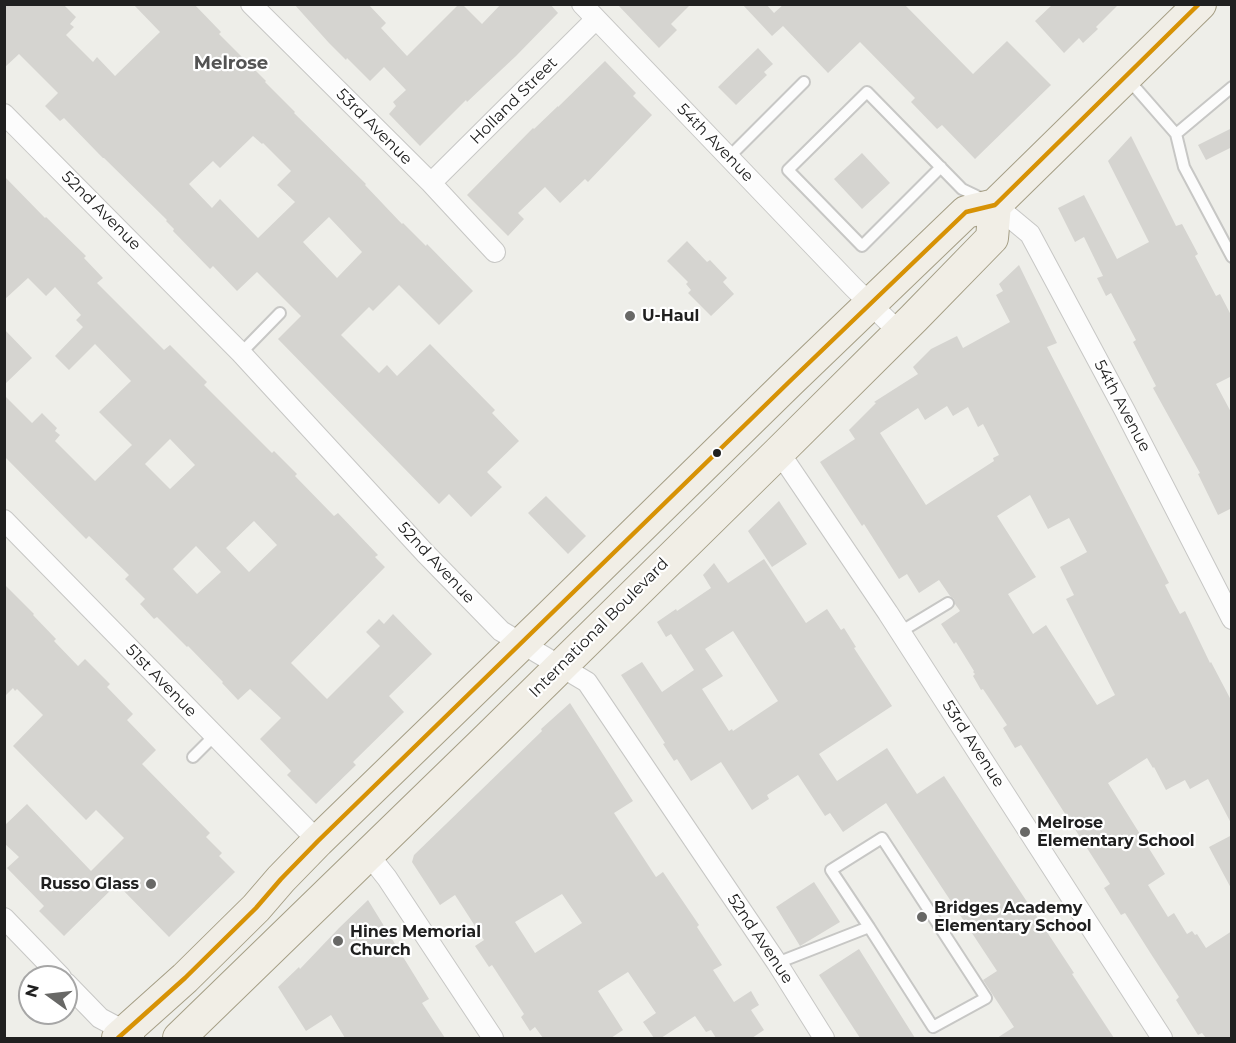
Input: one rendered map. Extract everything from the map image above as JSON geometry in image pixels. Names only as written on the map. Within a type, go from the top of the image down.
[{"type":"main road","points":[[128,1036],[256,908],[318,841],[789,382],[966,212],[995,205],[1200,4]]},
{"type":"main road","name":"International Boulevard","points":[[179,1038],[899,333],[992,238],[995,205]]},
{"type":"street","name":"53rd Avenue","points":[[251,4],[431,183],[495,252]]},
{"type":"street","name":"54th Avenue","points":[[582,4],[899,333]]},
{"type":"street","name":"Holland Street","points":[[431,183],[596,19]]},
{"type":"street","name":"52nd Avenue","points":[[4,114],[241,353],[425,553],[501,631],[587,682],[777,963],[824,1038]]},
{"type":"street","name":"54th Avenue","points":[[995,205],[1030,234],[1125,411],[1232,619]]},
{"type":"street","name":"53rd Avenue","points":[[779,452],[900,632],[1162,1038]]},
{"type":"street","name":"51st Avenue","points":[[4,520],[318,841]]},
{"type":"street","points":[[368,854],[387,878],[493,1038]]},
{"type":"street","points":[[4,918],[49,965]]},
{"type":"street","points":[[78,995],[100,1018],[128,1036]]},
{"type":"lane","points":[[1126,77],[1176,134],[1184,167],[1232,257]]},
{"type":"lane","points":[[728,158],[804,82]]},
{"type":"lane","points":[[1176,134],[1232,87]]},
{"type":"lane","points":[[941,167],[862,246],[788,170],[867,92],[941,167],[962,189],[995,205]]},
{"type":"lane","points":[[241,353],[280,313]]},
{"type":"lane","points":[[900,632],[948,603]]},
{"type":"lane","points":[[193,757],[214,736]]},
{"type":"lane","points":[[882,838],[986,998],[933,1027],[869,927],[831,870],[882,838]]},
{"type":"lane","points":[[777,963],[869,927]]},
{"type":"building","points":[[4,4],[63,4],[76,17],[70,24],[74,27],[66,35],[93,62],[97,57],[115,76],[160,32],[133,4],[194,4],[221,32],[219,34],[294,113],[366,184],[402,224],[426,246],[427,244],[473,291],[439,325],[399,285],[373,311],[369,307],[341,335],[379,373],[387,365],[397,376],[430,344],[495,410],[492,413],[519,441],[487,472],[502,487],[471,517],[449,494],[439,504],[278,339],[301,316],[257,272],[237,291],[213,266],[210,269],[173,231],[174,229],[167,220],[64,118],[60,121],[45,106],[58,93],[19,54],[4,68]],"holes":[[[253,136],[291,171],[277,185],[295,202],[258,238],[220,199],[212,208],[189,184],[213,161],[220,168]],[[329,217],[362,252],[337,278],[303,242]]]},
{"type":"building","points":[[294,4],[368,4],[386,23],[381,28],[407,56],[459,4],[462,4],[482,24],[501,4],[550,4],[558,13],[516,56],[467,102],[466,100],[420,146],[389,114],[396,106],[393,102],[406,90],[384,67],[370,81],[329,43]]},
{"type":"building","points":[[617,4],[691,4],[671,24],[677,30],[659,48]]},
{"type":"building","points":[[742,4],[766,4],[774,13],[784,4],[904,4],[973,74],[1007,41],[1051,85],[975,159],[942,125],[937,129],[911,102],[915,98],[860,42],[828,73],[783,26],[772,36]]},
{"type":"building","points":[[1053,4],[1119,4],[1083,43],[1079,38],[1064,53],[1035,21]]},
{"type":"building","points":[[758,48],[773,64],[764,72],[767,75],[736,105],[718,87]]},
{"type":"building","points":[[605,61],[636,93],[633,96],[652,115],[588,182],[585,179],[560,203],[545,187],[518,213],[524,219],[508,236],[467,195],[533,128]]},
{"type":"building","points":[[1232,128],[1232,147],[1206,160],[1198,145]]},
{"type":"building","points":[[1131,136],[1176,226],[1182,224],[1198,254],[1195,256],[1216,296],[1220,294],[1232,317],[1232,376],[1216,384],[1232,414],[1232,508],[1218,515],[1198,474],[1200,473],[1153,388],[1156,386],[1133,342],[1136,340],[1111,293],[1106,296],[1097,278],[1103,276],[1084,237],[1075,242],[1058,208],[1084,195],[1117,259],[1149,242],[1108,161]]},
{"type":"building","points":[[862,153],[890,183],[862,209],[834,179]]},
{"type":"building","points":[[4,176],[86,256],[84,258],[103,278],[97,283],[164,350],[170,345],[207,382],[204,385],[272,453],[274,451],[297,474],[295,476],[334,516],[338,513],[378,555],[375,557],[385,567],[291,663],[327,699],[380,646],[366,632],[379,619],[384,624],[393,614],[432,654],[389,696],[404,712],[353,762],[356,765],[316,804],[287,775],[291,771],[260,739],[281,718],[250,689],[238,700],[188,646],[157,617],[154,619],[140,604],[145,599],[125,579],[129,575],[89,536],[86,539],[4,456],[4,395],[32,423],[42,413],[57,428],[55,431],[60,435],[55,441],[95,481],[132,445],[99,412],[131,381],[95,344],[69,370],[55,356],[83,327],[76,320],[81,315],[55,287],[46,296],[28,278],[4,300]],"holes":[[[170,439],[195,465],[170,489],[145,464]],[[254,521],[277,545],[249,572],[226,548]],[[196,546],[221,572],[197,594],[173,569]]]},
{"type":"building","points":[[687,241],[707,262],[710,260],[727,278],[723,282],[734,294],[711,316],[688,293],[691,290],[686,284],[688,282],[667,261]]},
{"type":"building","points":[[1019,265],[1057,343],[1047,347],[1169,583],[1165,585],[1172,599],[1180,614],[1185,611],[1232,702],[1232,825],[1208,779],[1190,789],[1185,780],[1166,790],[1147,758],[1108,783],[1165,874],[1148,885],[1168,917],[1174,913],[1187,934],[1192,931],[1195,935],[1197,934],[1206,948],[1232,931],[1232,1038],[1206,1038],[1202,1033],[1198,1035],[1176,1000],[1179,997],[1125,913],[1121,915],[1104,888],[1110,884],[1021,745],[1015,748],[1003,728],[1007,725],[983,689],[981,690],[973,676],[974,671],[956,642],[954,644],[941,624],[960,611],[954,599],[939,580],[919,593],[907,574],[899,579],[820,462],[855,439],[849,430],[876,403],[874,402],[918,374],[913,367],[931,349],[957,336],[963,348],[1010,322],[996,295],[1003,291],[999,284]],"holes":[[[947,406],[953,416],[968,407],[978,427],[983,424],[999,455],[993,458],[994,461],[926,505],[880,433],[918,408],[925,420]],[[1030,495],[1048,529],[1069,518],[1087,552],[1060,567],[1074,595],[1066,599],[1115,695],[1097,705],[1046,625],[1033,634],[1008,594],[1036,577],[997,516]]]},
{"type":"building","points":[[4,329],[32,358],[4,385]]},
{"type":"building","points":[[546,496],[586,536],[568,554],[528,513]]},
{"type":"building","points":[[779,501],[807,544],[772,567],[748,531]]},
{"type":"building","points":[[764,559],[806,623],[827,609],[841,630],[844,628],[856,647],[854,648],[892,706],[819,754],[837,781],[887,748],[917,794],[944,776],[1074,973],[1072,974],[1114,1038],[997,1038],[1014,1027],[983,980],[997,971],[886,803],[843,832],[830,813],[825,816],[798,775],[767,795],[769,799],[752,810],[721,762],[691,781],[677,759],[674,761],[621,675],[642,662],[662,692],[694,670],[671,634],[666,637],[657,622],[711,588],[703,575],[714,563],[728,583]],"holes":[[[733,631],[778,701],[733,731],[732,729],[729,731],[702,689],[723,676],[705,649]]]},
{"type":"building","points":[[4,584],[34,614],[56,639],[54,641],[78,666],[85,659],[110,684],[107,687],[133,714],[127,720],[156,750],[142,764],[210,833],[206,837],[222,853],[219,856],[235,872],[169,937],[117,884],[64,936],[39,911],[44,906],[7,868],[19,857],[4,843],[4,826],[27,804],[91,871],[124,838],[96,810],[86,820],[13,746],[43,715],[17,689],[15,691],[13,688],[4,697]]},
{"type":"building","points":[[570,703],[633,801],[614,813],[656,877],[663,872],[699,925],[697,927],[722,965],[713,970],[734,1002],[751,991],[759,1005],[751,1010],[764,1030],[752,1038],[716,1038],[711,1030],[706,1032],[695,1016],[661,1038],[654,1038],[643,1022],[656,1013],[628,972],[598,991],[623,1030],[611,1038],[543,1038],[535,1027],[530,1031],[521,1017],[524,1014],[492,965],[489,967],[475,946],[484,940],[455,895],[440,905],[412,862],[414,855],[542,731],[541,729]],"holes":[[[562,894],[582,923],[535,953],[515,922]]]},
{"type":"building","points":[[1232,835],[1232,890],[1209,847]]},
{"type":"building","points":[[814,882],[840,922],[800,946],[776,907]]},
{"type":"building","points":[[368,900],[429,999],[422,1003],[445,1038],[345,1038],[331,1015],[306,1031],[278,987],[299,967],[300,969]]},
{"type":"building","points":[[859,949],[915,1038],[860,1038],[819,975]]},
{"type":"transit line","points":[[118,1038],[185,978],[256,908],[318,841],[966,212],[995,205],[1199,4]]},
{"type":"place","name":"U-Haul","points":[[630,316]]},
{"type":"place","name":"Melrose Elementary School","points":[[1025,832]]},
{"type":"place","name":"Russo Glass","points":[[151,884]]},
{"type":"place","name":"Bridges Academy Elementary School","points":[[922,917]]},
{"type":"place","name":"Hines Memorial Church","points":[[338,941]]},
{"type":"district","name":"Melrose","points":[[231,64]]}]
